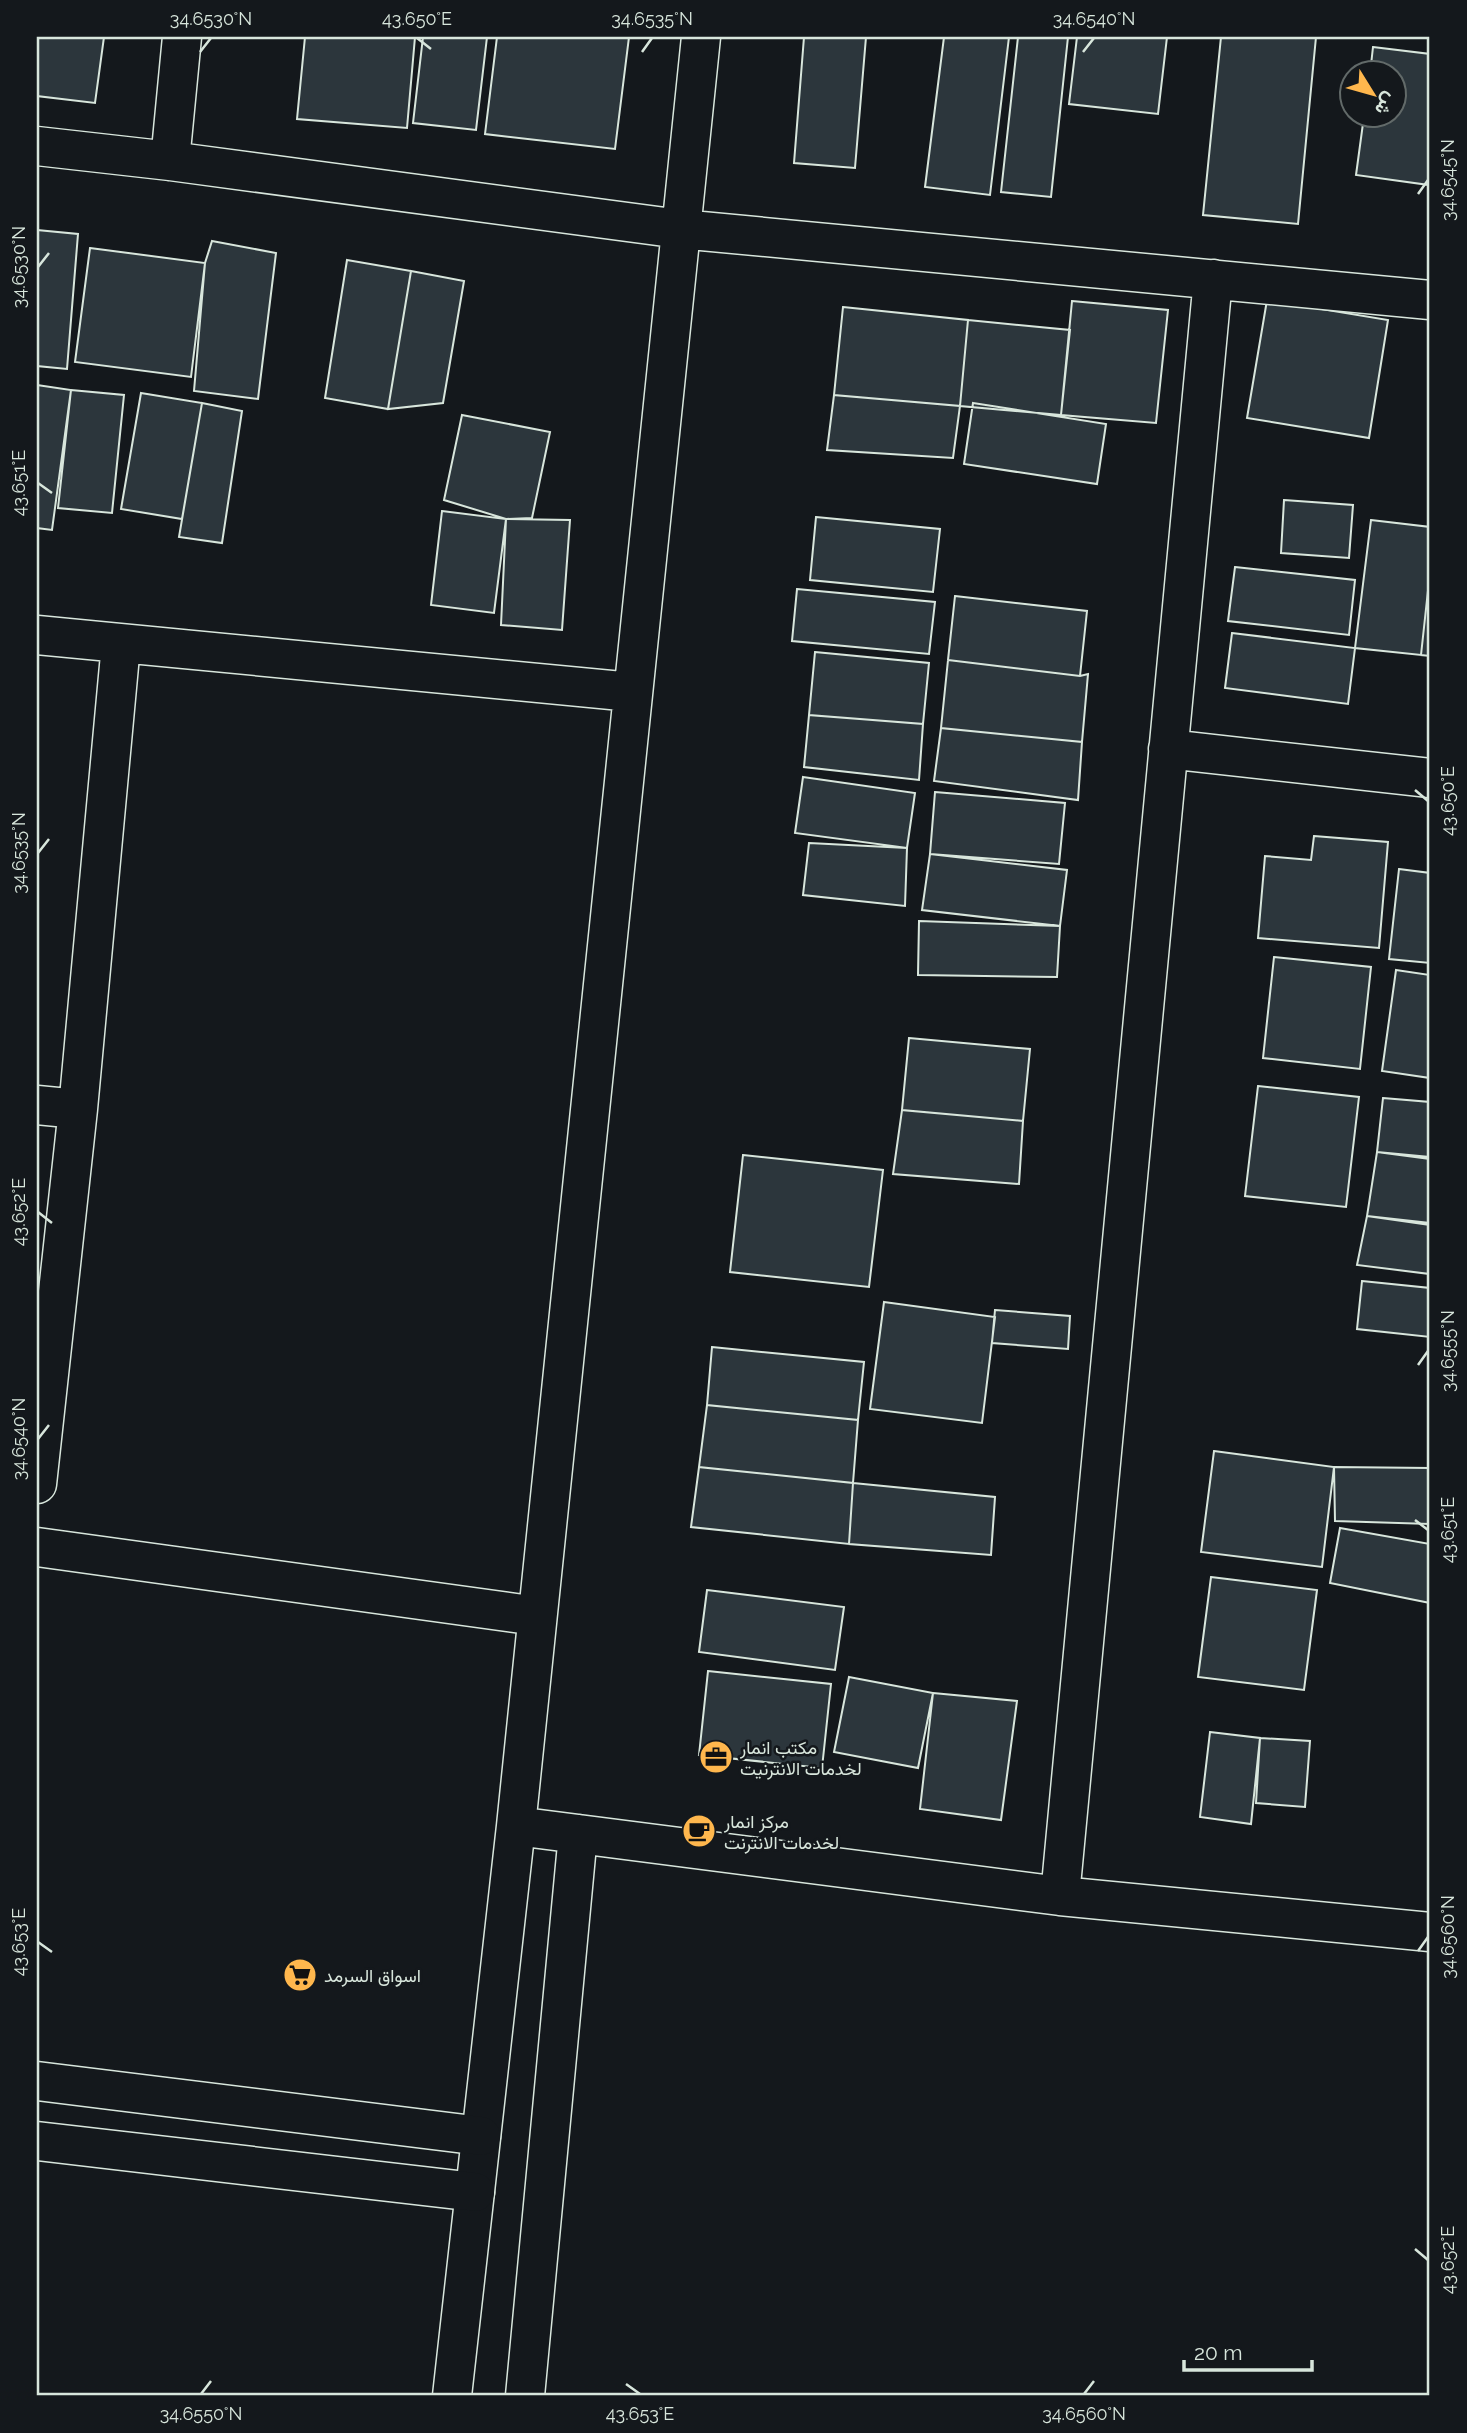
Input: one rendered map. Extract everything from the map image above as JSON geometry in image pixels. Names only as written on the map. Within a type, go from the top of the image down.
[{"type":"street","points":[[170,161],[182,37]]},
{"type":"street","points":[[452,2396],[516,1826],[701,37]]},
{"type":"street","points":[[37,146],[170,161],[680,229],[1430,300]]},
{"type":"street","points":[[1060,1896],[1213,279]]},
{"type":"street","points":[[37,635],[632,692]]},
{"type":"street","points":[[37,1484],[78,1109],[121,644]]},
{"type":"street","points":[[1168,749],[1430,778]]},
{"type":"street","points":[[37,1105],[78,1109]]},
{"type":"street","points":[[37,1547],[537,1616]]},
{"type":"street","points":[[516,1826],[1060,1896],[1430,1932]]},
{"type":"street","points":[[525,2396],[578,1834]]},
{"type":"street","points":[[37,2081],[481,2136]]},
{"type":"street","points":[[37,2141],[475,2192]]},
{"type":"building","points":[[37,37],[104,37],[95,103],[37,96]]},
{"type":"building","points":[[305,37],[415,37],[407,128],[297,119]]},
{"type":"building","points":[[423,37],[487,37],[476,130],[413,123]]},
{"type":"building","points":[[497,37],[629,37],[615,149],[485,134]]},
{"type":"building","points":[[804,37],[866,37],[855,168],[794,163]]},
{"type":"building","points":[[944,37],[1009,37],[990,195],[925,187]]},
{"type":"building","points":[[1018,37],[1068,37],[1051,197],[1001,192]]},
{"type":"building","points":[[1077,37],[1167,37],[1158,114],[1069,104]]},
{"type":"building","points":[[1221,37],[1316,37],[1298,224],[1203,215]]},
{"type":"building","points":[[1373,47],[1430,54],[1429,185],[1356,175],[1362,130],[1408,130],[1408,60],[1372,60]]},
{"type":"building","points":[[37,230],[78,234],[67,369],[37,366]]},
{"type":"building","points":[[212,241],[276,253],[258,399],[194,391],[205,263]]},
{"type":"building","points":[[90,248],[205,263],[191,377],[75,362]]},
{"type":"building","points":[[347,260],[411,271],[388,409],[325,398]]},
{"type":"building","points":[[411,271],[464,281],[443,403],[388,409]]},
{"type":"building","points":[[1267,300],[1388,320],[1369,438],[1247,418]]},
{"type":"building","points":[[1072,301],[1168,310],[1156,423],[1061,415]]},
{"type":"building","points":[[843,307],[968,320],[960,406],[834,395]]},
{"type":"building","points":[[968,320],[1070,330],[1061,415],[960,406]]},
{"type":"building","points":[[37,385],[71,390],[52,530],[37,528]]},
{"type":"building","points":[[71,390],[124,395],[112,513],[58,508]]},
{"type":"building","points":[[141,393],[202,403],[182,519],[121,509]]},
{"type":"building","points":[[834,395],[960,406],[953,458],[827,450]]},
{"type":"building","points":[[202,403],[242,411],[222,543],[179,537]]},
{"type":"building","points":[[973,403],[1106,424],[1097,484],[964,464]]},
{"type":"building","points":[[462,415],[550,432],[532,518],[506,519],[444,500]]},
{"type":"building","points":[[1284,500],[1353,505],[1349,558],[1281,553]]},
{"type":"building","points":[[442,511],[506,519],[494,613],[431,605]]},
{"type":"building","points":[[816,517],[940,529],[933,592],[810,580]]},
{"type":"building","points":[[506,519],[570,520],[562,630],[501,625]]},
{"type":"building","points":[[1371,520],[1430,527],[1430,572],[1421,655],[1355,648]]},
{"type":"building","points":[[1235,567],[1355,580],[1349,635],[1228,621]]},
{"type":"building","points":[[1430,572],[1430,656],[1421,655]]},
{"type":"building","points":[[797,589],[935,602],[929,654],[792,641]]},
{"type":"building","points":[[955,596],[1087,611],[1080,676],[948,660]]},
{"type":"building","points":[[1232,633],[1355,648],[1348,704],[1225,688]]},
{"type":"building","points":[[815,652],[929,663],[923,724],[809,715]]},
{"type":"building","points":[[948,660],[1080,676],[1088,674],[1082,742],[941,728]]},
{"type":"building","points":[[809,715],[923,724],[919,780],[804,767]]},
{"type":"building","points":[[941,728],[1082,742],[1078,800],[934,781]]},
{"type":"building","points":[[803,777],[915,793],[907,848],[795,833]]},
{"type":"building","points":[[935,792],[1065,803],[1059,864],[930,854]]},
{"type":"building","points":[[1314,836],[1388,842],[1379,948],[1258,938],[1265,856],[1311,860]]},
{"type":"building","points":[[809,843],[907,848],[905,906],[803,895]]},
{"type":"building","points":[[930,854],[1067,870],[1060,926],[922,910]]},
{"type":"building","points":[[1399,869],[1430,873],[1430,963],[1389,959]]},
{"type":"building","points":[[919,921],[1060,926],[1057,977],[918,975]]},
{"type":"building","points":[[1274,957],[1371,967],[1360,1069],[1263,1058]]},
{"type":"building","points":[[1396,970],[1430,975],[1430,1078],[1382,1071]]},
{"type":"building","points":[[909,1038],[1030,1049],[1023,1121],[902,1110]]},
{"type":"building","points":[[1258,1086],[1359,1097],[1346,1207],[1245,1196]]},
{"type":"building","points":[[1383,1098],[1430,1102],[1430,1157],[1377,1152]]},
{"type":"building","points":[[902,1110],[1023,1121],[1019,1184],[893,1174]]},
{"type":"building","points":[[1377,1152],[1430,1159],[1430,1223],[1367,1216]]},
{"type":"building","points":[[743,1155],[883,1170],[869,1287],[730,1272]]},
{"type":"building","points":[[1367,1216],[1430,1225],[1430,1274],[1357,1265]]},
{"type":"building","points":[[1362,1281],[1430,1288],[1430,1337],[1357,1329]]},
{"type":"building","points":[[884,1302],[995,1317],[982,1423],[870,1409]]},
{"type":"building","points":[[995,1310],[1070,1316],[1068,1349],[992,1343]]},
{"type":"building","points":[[712,1347],[864,1362],[858,1420],[707,1405]]},
{"type":"building","points":[[707,1405],[858,1420],[853,1483],[699,1467]]},
{"type":"building","points":[[1214,1451],[1334,1467],[1322,1567],[1201,1552]]},
{"type":"building","points":[[699,1467],[853,1483],[849,1544],[691,1527]]},
{"type":"building","points":[[1334,1467],[1430,1468],[1430,1524],[1335,1521]]},
{"type":"building","points":[[853,1483],[995,1497],[991,1555],[849,1544]]},
{"type":"building","points":[[1340,1528],[1430,1544],[1430,1603],[1330,1583]]},
{"type":"building","points":[[1211,1577],[1317,1590],[1304,1690],[1198,1677]]},
{"type":"building","points":[[707,1590],[844,1607],[835,1670],[699,1652]]},
{"type":"building","points":[[708,1671],[831,1684],[822,1768],[699,1755]]},
{"type":"building","points":[[849,1677],[933,1693],[918,1768],[834,1752]]},
{"type":"building","points":[[933,1693],[1017,1701],[1001,1820],[920,1809]]},
{"type":"building","points":[[1210,1732],[1260,1738],[1251,1824],[1200,1817]]},
{"type":"building","points":[[1260,1738],[1310,1741],[1305,1807],[1256,1803]]},
{"type":"place","name":"مكتب انمار لخدمات الانترنيت","points":[[716,1757]]},
{"type":"place","name":"مركز انمار لخدمات الانترنت","points":[[699,1831]]},
{"type":"place","name":"اسواق السرمد","points":[[300,1975]]}]
